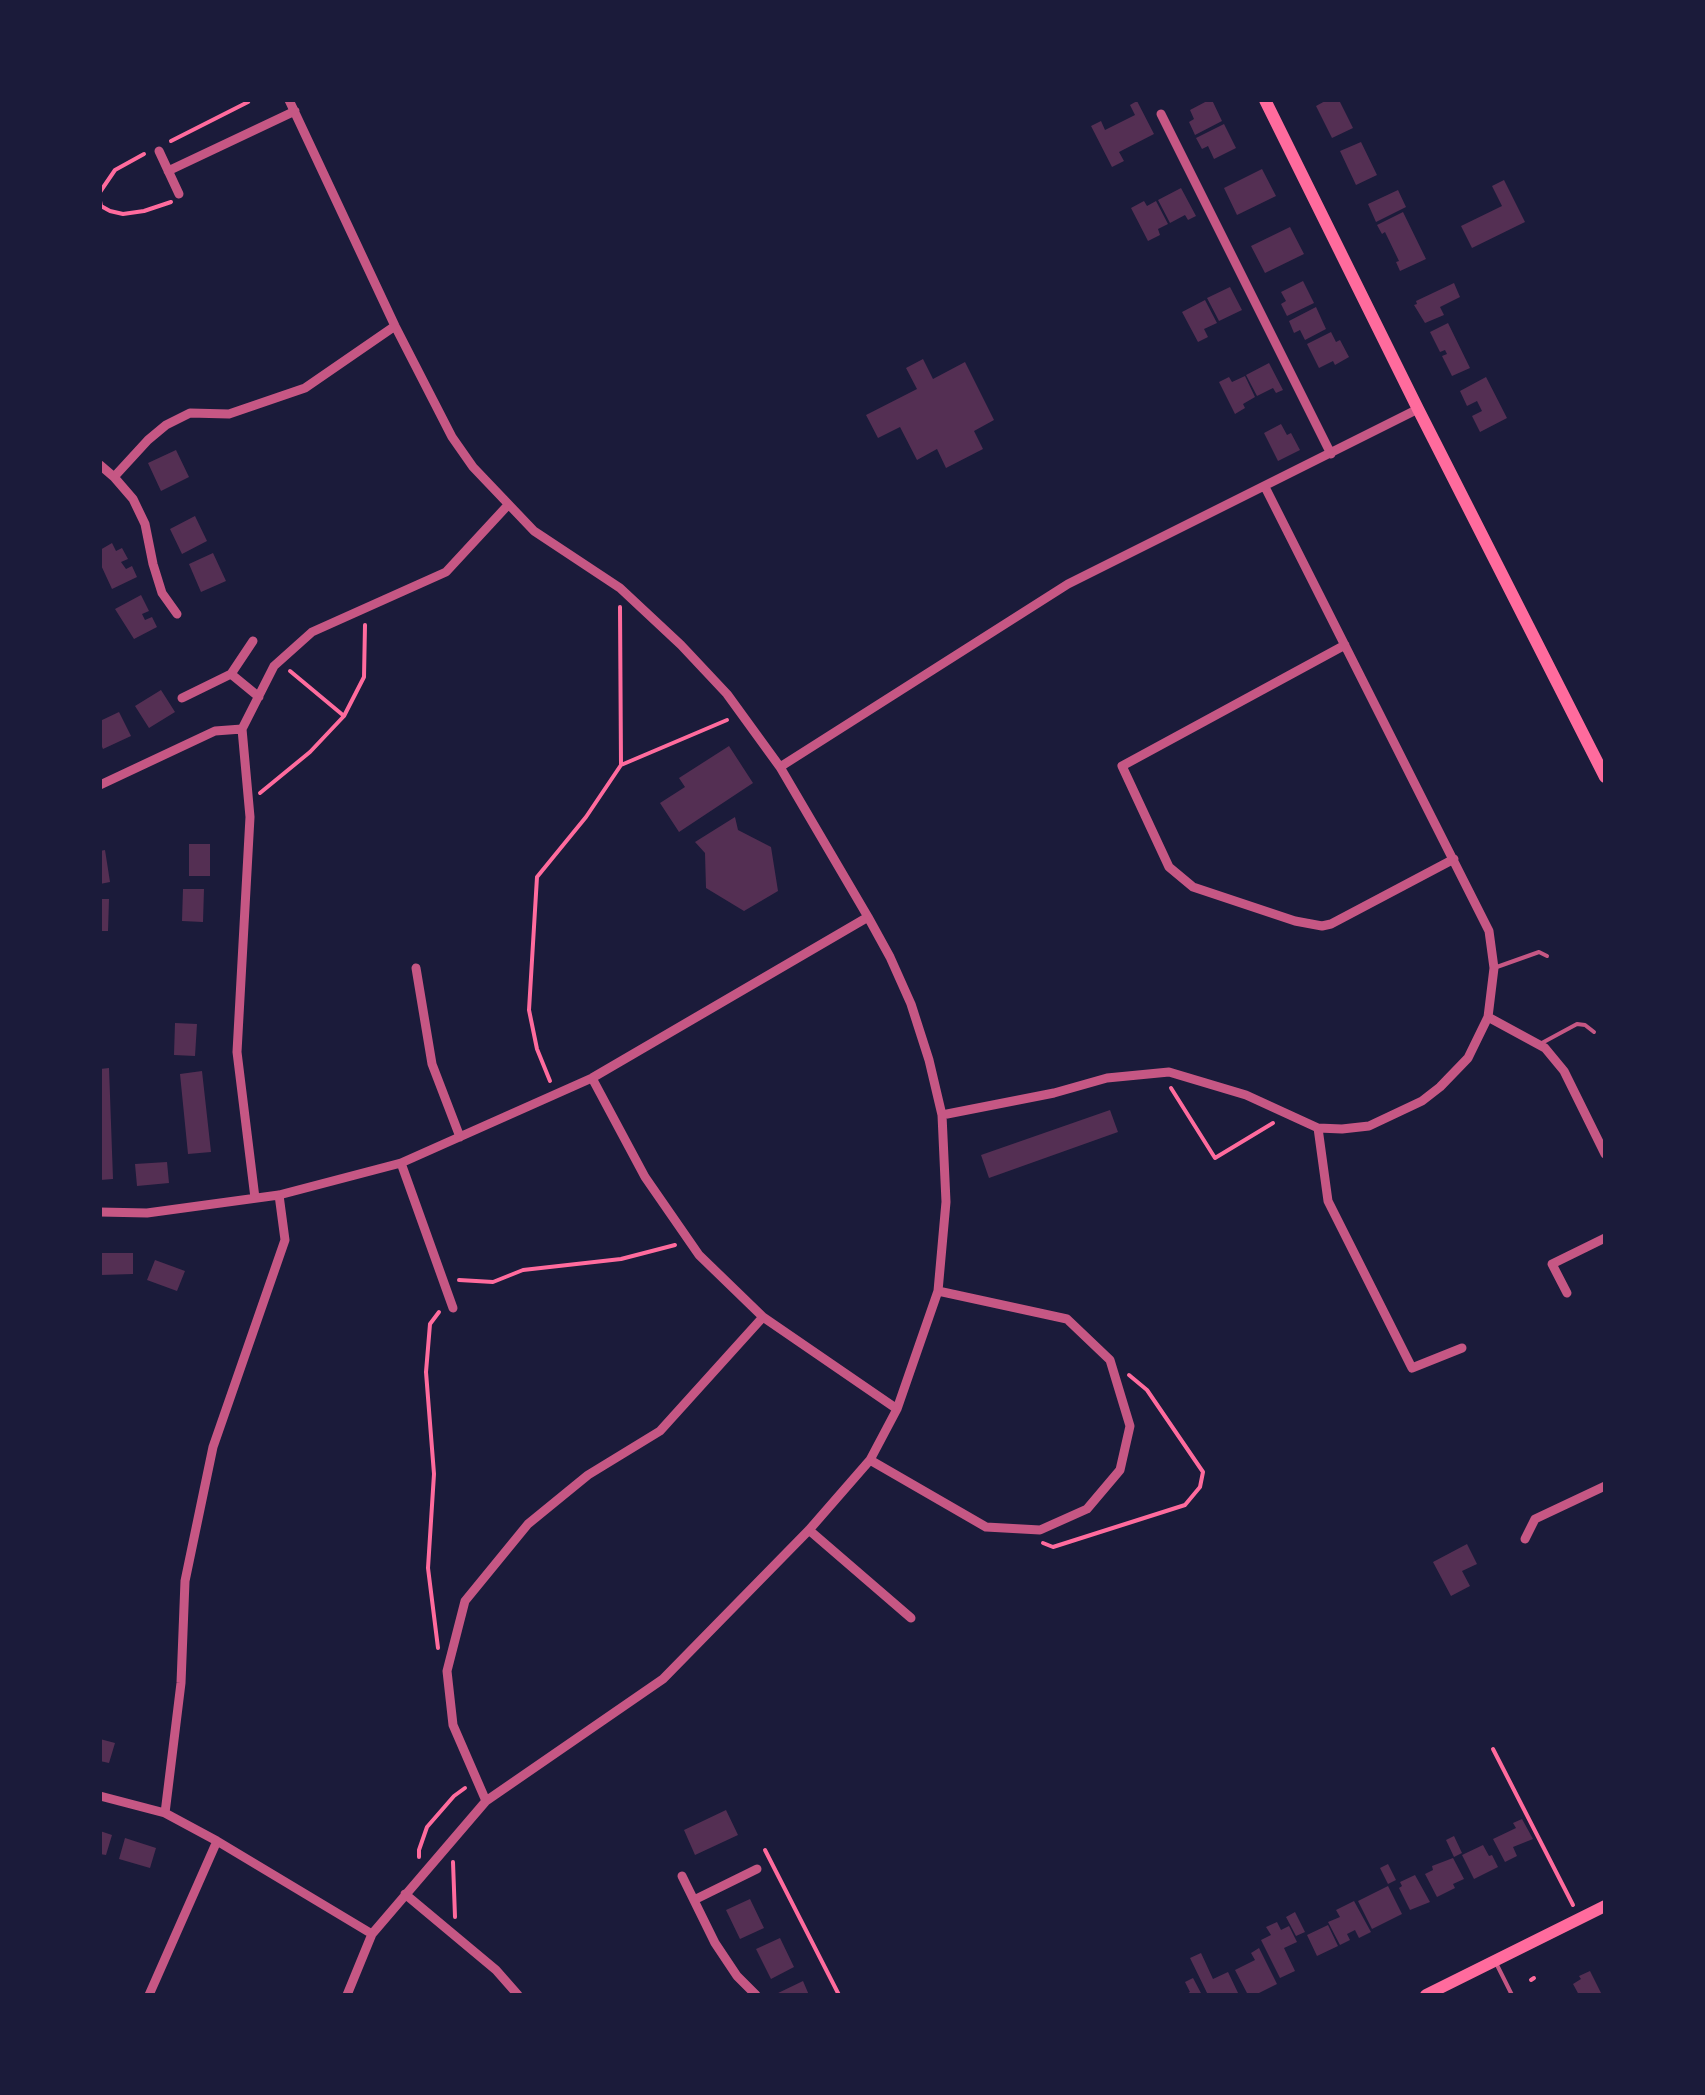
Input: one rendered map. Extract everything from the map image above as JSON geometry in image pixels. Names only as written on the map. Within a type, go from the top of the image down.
[{"type":"main road","points":[[1265,100],[1605,777]]},
{"type":"main road","points":[[1426,1995],[1605,1906]]},
{"type":"street","points":[[289,100],[395,326],[452,438],[472,467],[534,530],[620,588],[681,644],[727,694],[780,767],[868,917],[911,1004],[942,1114],[946,1202],[938,1291],[897,1409],[870,1460],[809,1530],[663,1680],[486,1801],[372,1934],[347,1995]]},
{"type":"street","points":[[168,171],[295,111]]},
{"type":"street","points":[[1162,114],[1331,454]]},
{"type":"street","points":[[159,151],[179,194]]},
{"type":"street","points":[[114,477],[148,440],[190,412],[229,414],[305,388],[395,326]]},
{"type":"street","points":[[780,767],[1068,584],[1418,409]]},
{"type":"street","points":[[100,466],[133,499],[145,524],[162,593],[177,614]]},
{"type":"street","points":[[942,1114],[1054,1093],[1107,1078],[1169,1072],[1246,1095],[1318,1128],[1342,1129],[1369,1126],[1413,1107],[1468,1058],[1488,1017],[1494,968],[1489,931],[1265,487]]},
{"type":"street","points":[[254,1198],[237,1052],[250,817],[242,730],[274,666],[312,632],[446,572],[508,505]]},
{"type":"street","points":[[182,698],[231,674],[253,640]]},
{"type":"street","points":[[1345,645],[1122,766],[1169,867],[1193,887],[1295,921],[1322,926],[1454,859]]},
{"type":"street","points":[[231,674],[258,696]]},
{"type":"street","points":[[100,785],[215,731],[242,730]]},
{"type":"street","points":[[100,1212],[147,1213],[279,1196],[401,1163],[592,1078],[868,917]]},
{"type":"street","points":[[416,968],[432,1064],[460,1137]]},
{"type":"street","points":[[1488,1017],[1540,1044],[1564,1071],[1605,1154]]},
{"type":"street","points":[[592,1078],[644,1178],[699,1255],[763,1317],[897,1409]]},
{"type":"street","points":[[1318,1128],[1328,1201],[1412,1368],[1462,1348]]},
{"type":"street","points":[[401,1163],[451,1303]]},
{"type":"street","points":[[165,1813],[181,1683],[185,1581],[213,1448],[285,1240],[279,1196]]},
{"type":"street","points":[[1567,1293],[1552,1264],[1605,1238]]},
{"type":"street","points":[[870,1460],[986,1526],[1040,1530],[1087,1509],[1120,1470],[1130,1426],[1110,1360],[1067,1319],[938,1291]]},
{"type":"street","points":[[486,1801],[454,1725],[447,1672],[465,1601],[528,1524],[588,1475],[660,1431],[763,1317]]},
{"type":"street","points":[[1525,1539],[1535,1519],[1605,1486]]},
{"type":"street","points":[[809,1530],[911,1618]]},
{"type":"street","points":[[100,1796],[165,1813],[372,1934]]},
{"type":"street","points":[[149,1995],[217,1840]]},
{"type":"street","points":[[694,1900],[757,1869]]},
{"type":"street","points":[[682,1876],[714,1944],[756,1995]]},
{"type":"street","points":[[405,1894],[496,1970],[518,1995]]},
{"type":"lane","points":[[1494,968],[1538,952],[1548,956]]},
{"type":"lane","points":[[1540,1044],[1576,1024],[1594,1032]]},
{"type":"lane","points":[[1495,1960],[1512,1995]]},
{"type":"path","points":[[100,200],[101,206],[123,214],[172,201],[181,197],[179,194]]},
{"type":"path","points":[[620,588],[621,765]]},
{"type":"path","points":[[248,802],[310,752],[344,716],[364,677],[365,608]]},
{"type":"path","points":[[279,662],[344,716]]},
{"type":"path","points":[[555,1094],[536,1049],[530,1010],[536,877],[586,817],[621,765],[742,714]]},
{"type":"path","points":[[1164,1076],[1214,1158],[1288,1114]]},
{"type":"path","points":[[442,1279],[493,1282],[523,1270],[622,1259],[689,1241]]},
{"type":"path","points":[[447,1672],[437,1645],[428,1568],[434,1474],[426,1372],[430,1324],[451,1303]]},
{"type":"path","points":[[1493,1748],[1580,1918]]},
{"type":"path","points":[[421,1876],[419,1850],[428,1827],[454,1796],[477,1779]]},
{"type":"path","points":[[452,1841],[456,1937]]},
{"type":"path","points":[[765,1850],[838,1995]]},
{"type":"building","points":[[1209,100],[1222,121],[1195,135],[1189,122],[1194,119],[1190,110]]},
{"type":"building","points":[[1327,100],[1339,100],[1353,128],[1332,138],[1316,106]]},
{"type":"building","points":[[1137,101],[1154,134],[1119,152],[1124,161],[1112,167],[1091,126],[1101,121],[1105,130],[1135,115],[1130,105]]},
{"type":"building","points":[[1224,124],[1236,148],[1214,159],[1208,146],[1202,149],[1196,138]]},
{"type":"building","points":[[1361,142],[1377,175],[1356,185],[1340,151]]},
{"type":"building","points":[[1262,169],[1276,196],[1237,215],[1224,188]]},
{"type":"building","points":[[1504,180],[1525,222],[1472,248],[1461,226],[1502,206],[1492,186]]},
{"type":"building","points":[[1181,188],[1196,216],[1188,220],[1185,215],[1170,223],[1158,200]]},
{"type":"building","points":[[1398,190],[1406,207],[1376,222],[1368,204]]},
{"type":"building","points":[[1144,201],[1147,206],[1156,201],[1168,224],[1158,229],[1160,235],[1148,241],[1131,208]]},
{"type":"building","points":[[1403,212],[1426,259],[1400,271],[1385,232],[1382,234],[1377,225]]},
{"type":"building","points":[[1290,227],[1304,254],[1265,273],[1251,246]]},
{"type":"building","points":[[1303,281],[1314,303],[1287,316],[1281,292]]},
{"type":"building","points":[[1454,283],[1460,297],[1440,307],[1444,315],[1425,323],[1414,305],[1416,301]]},
{"type":"building","points":[[1230,287],[1242,310],[1219,321],[1207,298]]},
{"type":"building","points":[[1205,300],[1217,323],[1204,329],[1208,337],[1198,342],[1182,312]]},
{"type":"building","points":[[1316,307],[1326,329],[1305,340],[1300,330],[1294,333],[1289,321]]},
{"type":"building","points":[[1448,323],[1470,368],[1452,376],[1442,356],[1447,354],[1445,350],[1440,352],[1430,332]]},
{"type":"building","points":[[1331,332],[1349,357],[1319,368],[1307,344]]},
{"type":"building","points":[[923,359],[933,379],[965,362],[994,420],[974,431],[983,449],[946,468],[937,449],[917,460],[900,427],[878,438],[866,415],[917,389],[906,368]]},
{"type":"building","points":[[1269,363],[1283,390],[1276,393],[1273,388],[1257,396],[1246,375]]},
{"type":"building","points":[[1245,376],[1255,397],[1235,414],[1219,382]]},
{"type":"building","points":[[1486,377],[1507,418],[1480,432],[1472,416],[1482,411],[1477,401],[1467,406],[1460,391]]},
{"type":"building","points":[[1281,424],[1300,450],[1278,461],[1264,433]]},
{"type":"building","points":[[176,450],[189,477],[161,491],[148,463]]},
{"type":"building","points":[[195,516],[207,541],[182,554],[170,529]]},
{"type":"building","points":[[112,543],[116,551],[122,548],[128,559],[121,562],[126,569],[132,566],[137,577],[112,589],[100,563],[100,550]]},
{"type":"building","points":[[213,553],[226,581],[201,592],[189,564]]},
{"type":"building","points":[[141,595],[149,611],[142,614],[145,620],[152,617],[157,627],[134,639],[115,609]]},
{"type":"building","points":[[161,690],[175,712],[149,728],[135,706]]},
{"type":"building","points":[[119,712],[131,736],[103,749],[100,721]]},
{"type":"building","points":[[729,746],[753,783],[679,832],[660,803],[685,787],[679,778]]},
{"type":"building","points":[[735,817],[738,830],[771,847],[778,891],[744,911],[706,888],[705,853],[695,842]]},
{"type":"building","points":[[189,844],[210,844],[210,876],[189,876]]},
{"type":"building","points":[[105,850],[110,882],[100,884],[100,851]]},
{"type":"building","points":[[183,889],[204,889],[203,922],[182,921]]},
{"type":"building","points":[[100,899],[109,899],[108,931],[100,931]]},
{"type":"building","points":[[175,1023],[197,1024],[195,1056],[174,1055]]},
{"type":"building","points":[[109,1068],[113,1179],[100,1180],[100,1069]]},
{"type":"building","points":[[202,1071],[211,1152],[188,1154],[180,1074]]},
{"type":"building","points":[[1110,1110],[1118,1132],[989,1178],[981,1155]]},
{"type":"building","points":[[167,1162],[169,1183],[137,1186],[135,1164]]},
{"type":"building","points":[[101,1253],[133,1253],[133,1274],[101,1275]]},
{"type":"building","points":[[155,1260],[185,1271],[177,1291],[147,1280]]},
{"type":"building","points":[[1467,1544],[1477,1564],[1462,1571],[1470,1586],[1451,1596],[1433,1562]]},
{"type":"building","points":[[100,1739],[115,1743],[109,1763],[100,1761]]},
{"type":"building","points":[[726,1810],[738,1835],[695,1855],[684,1830]]},
{"type":"building","points":[[1522,1819],[1533,1839],[1513,1847],[1517,1856],[1505,1862],[1493,1839],[1516,1828],[1513,1823]]},
{"type":"building","points":[[100,1831],[112,1835],[106,1855],[100,1854]]},
{"type":"building","points":[[1454,1836],[1462,1853],[1454,1857],[1446,1840]]},
{"type":"building","points":[[125,1838],[156,1848],[150,1868],[119,1859]]},
{"type":"building","points":[[1483,1845],[1498,1867],[1474,1879],[1462,1855]]},
{"type":"building","points":[[1453,1858],[1464,1879],[1437,1897],[1425,1874],[1433,1870],[1432,1866]]},
{"type":"building","points":[[1388,1864],[1396,1880],[1388,1884],[1380,1868]]},
{"type":"building","points":[[1415,1875],[1430,1902],[1410,1910],[1399,1888],[1400,1882]]},
{"type":"building","points":[[1388,1886],[1402,1914],[1372,1929],[1358,1901]]},
{"type":"building","points":[[750,1899],[764,1928],[740,1939],[726,1910]]},
{"type":"building","points":[[1354,1901],[1371,1932],[1359,1938],[1355,1930],[1347,1934],[1350,1940],[1340,1945],[1328,1922],[1340,1917],[1336,1910]]},
{"type":"building","points":[[1295,1912],[1305,1932],[1296,1936],[1286,1917]]},
{"type":"building","points":[[1277,1922],[1281,1930],[1289,1926],[1297,1942],[1284,1948],[1295,1971],[1280,1978],[1261,1940],[1271,1935],[1266,1927]]},
{"type":"building","points":[[1328,1925],[1338,1946],[1317,1956],[1307,1935]]},
{"type":"building","points":[[780,1938],[794,1967],[771,1979],[756,1949]]},
{"type":"building","points":[[1259,1948],[1277,1984],[1248,1995],[1235,1970],[1255,1960],[1251,1953]]},
{"type":"building","points":[[1201,1953],[1213,1979],[1228,1972],[1239,1995],[1208,1995],[1190,1958]]},
{"type":"building","points":[[1590,1971],[1602,1995],[1579,1995],[1573,1984]]},
{"type":"building","points":[[1193,1978],[1202,1995],[1185,1995],[1190,1992],[1185,1982]]},
{"type":"building","points":[[803,1981],[809,1995],[774,1995]]}]
